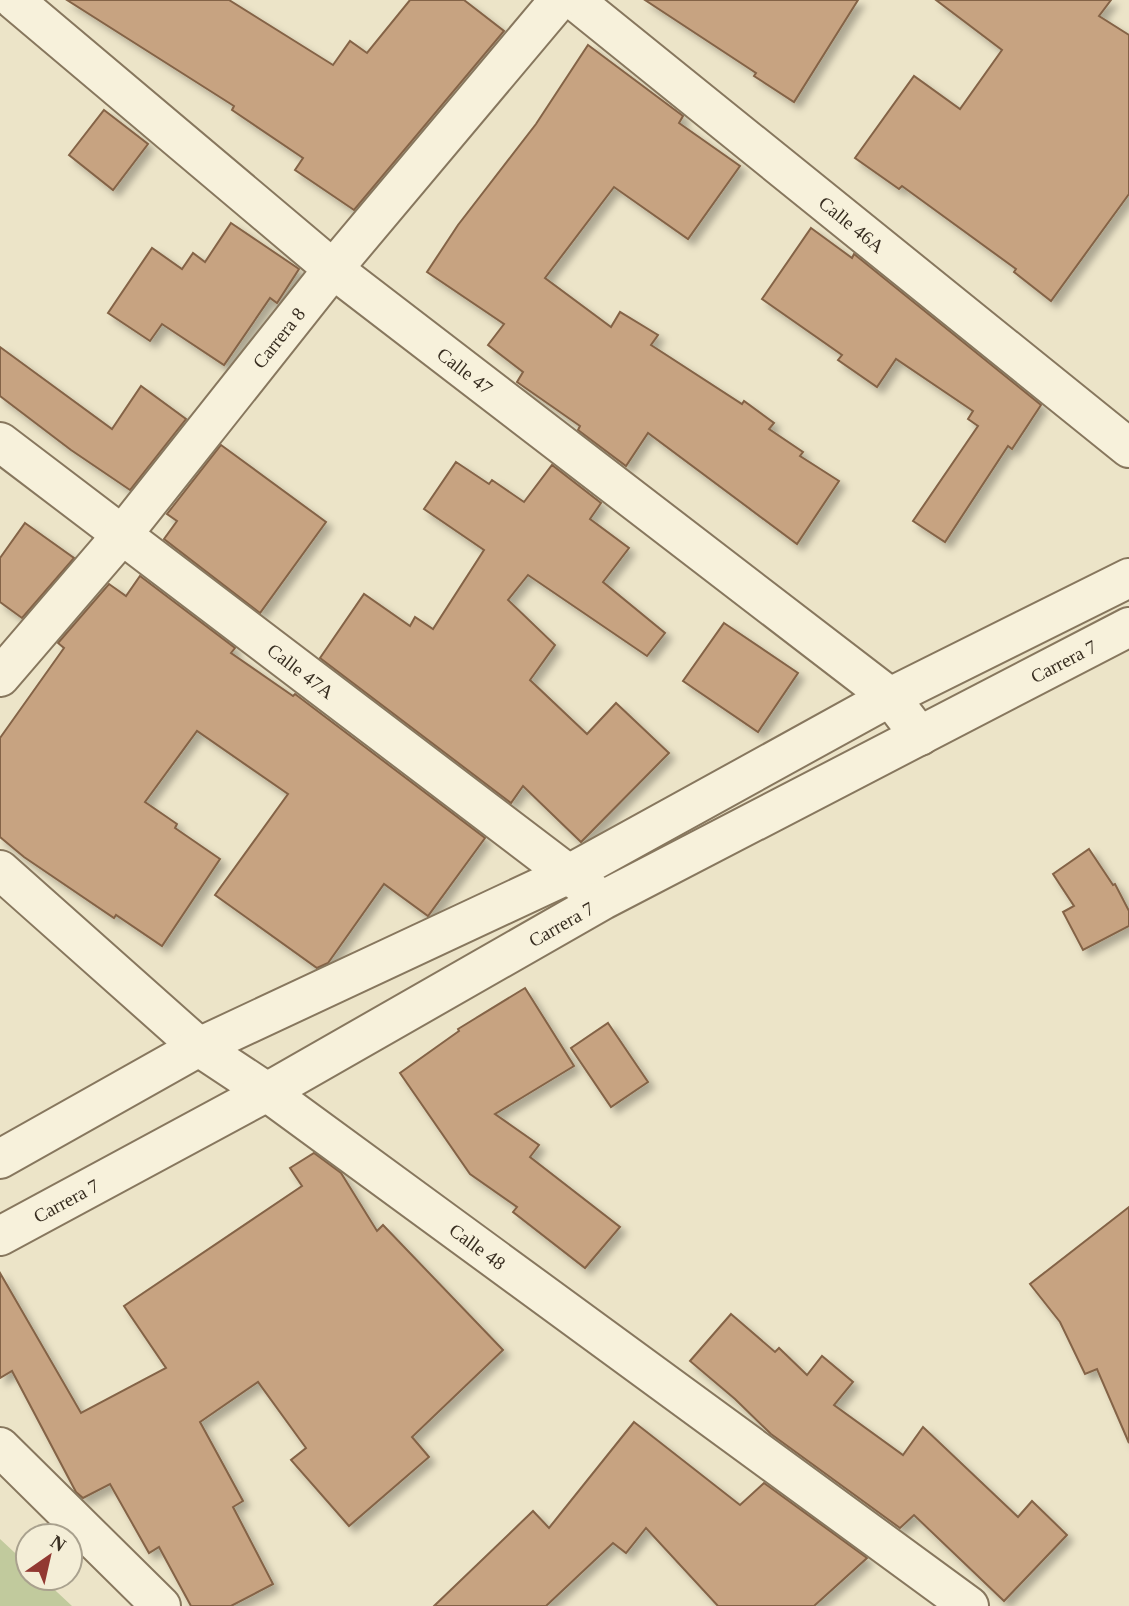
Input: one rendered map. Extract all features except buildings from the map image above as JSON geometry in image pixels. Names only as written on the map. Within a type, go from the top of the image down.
[{"type":"street","name":"Calle 47","points":[[14,0],[333,269],[890,696],[920,736]]},
{"type":"street","name":"Carrera 8","points":[[0,677],[122,535],[333,269],[559,0]]},
{"type":"street","name":"Calle 46A","points":[[573,0],[1129,448]]},
{"type":"street","name":"Calle 47A","points":[[0,442],[603,901]]},
{"type":"street","name":"Carrera 7","points":[[0,1159],[200,1047],[569,874],[890,696],[1129,578]]},
{"type":"street","name":"Carrera 7","points":[[0,1236],[267,1092],[603,901],[1129,627]]},
{"type":"street","name":"Calle 48","points":[[0,870],[200,1047],[267,1092],[970,1606]]},
{"type":"street","points":[[0,1447],[161,1606]]},
{"type":"green space","points":[[0,1539],[14,1552],[14,1592],[57,1592],[72,1606],[0,1606]]}]
